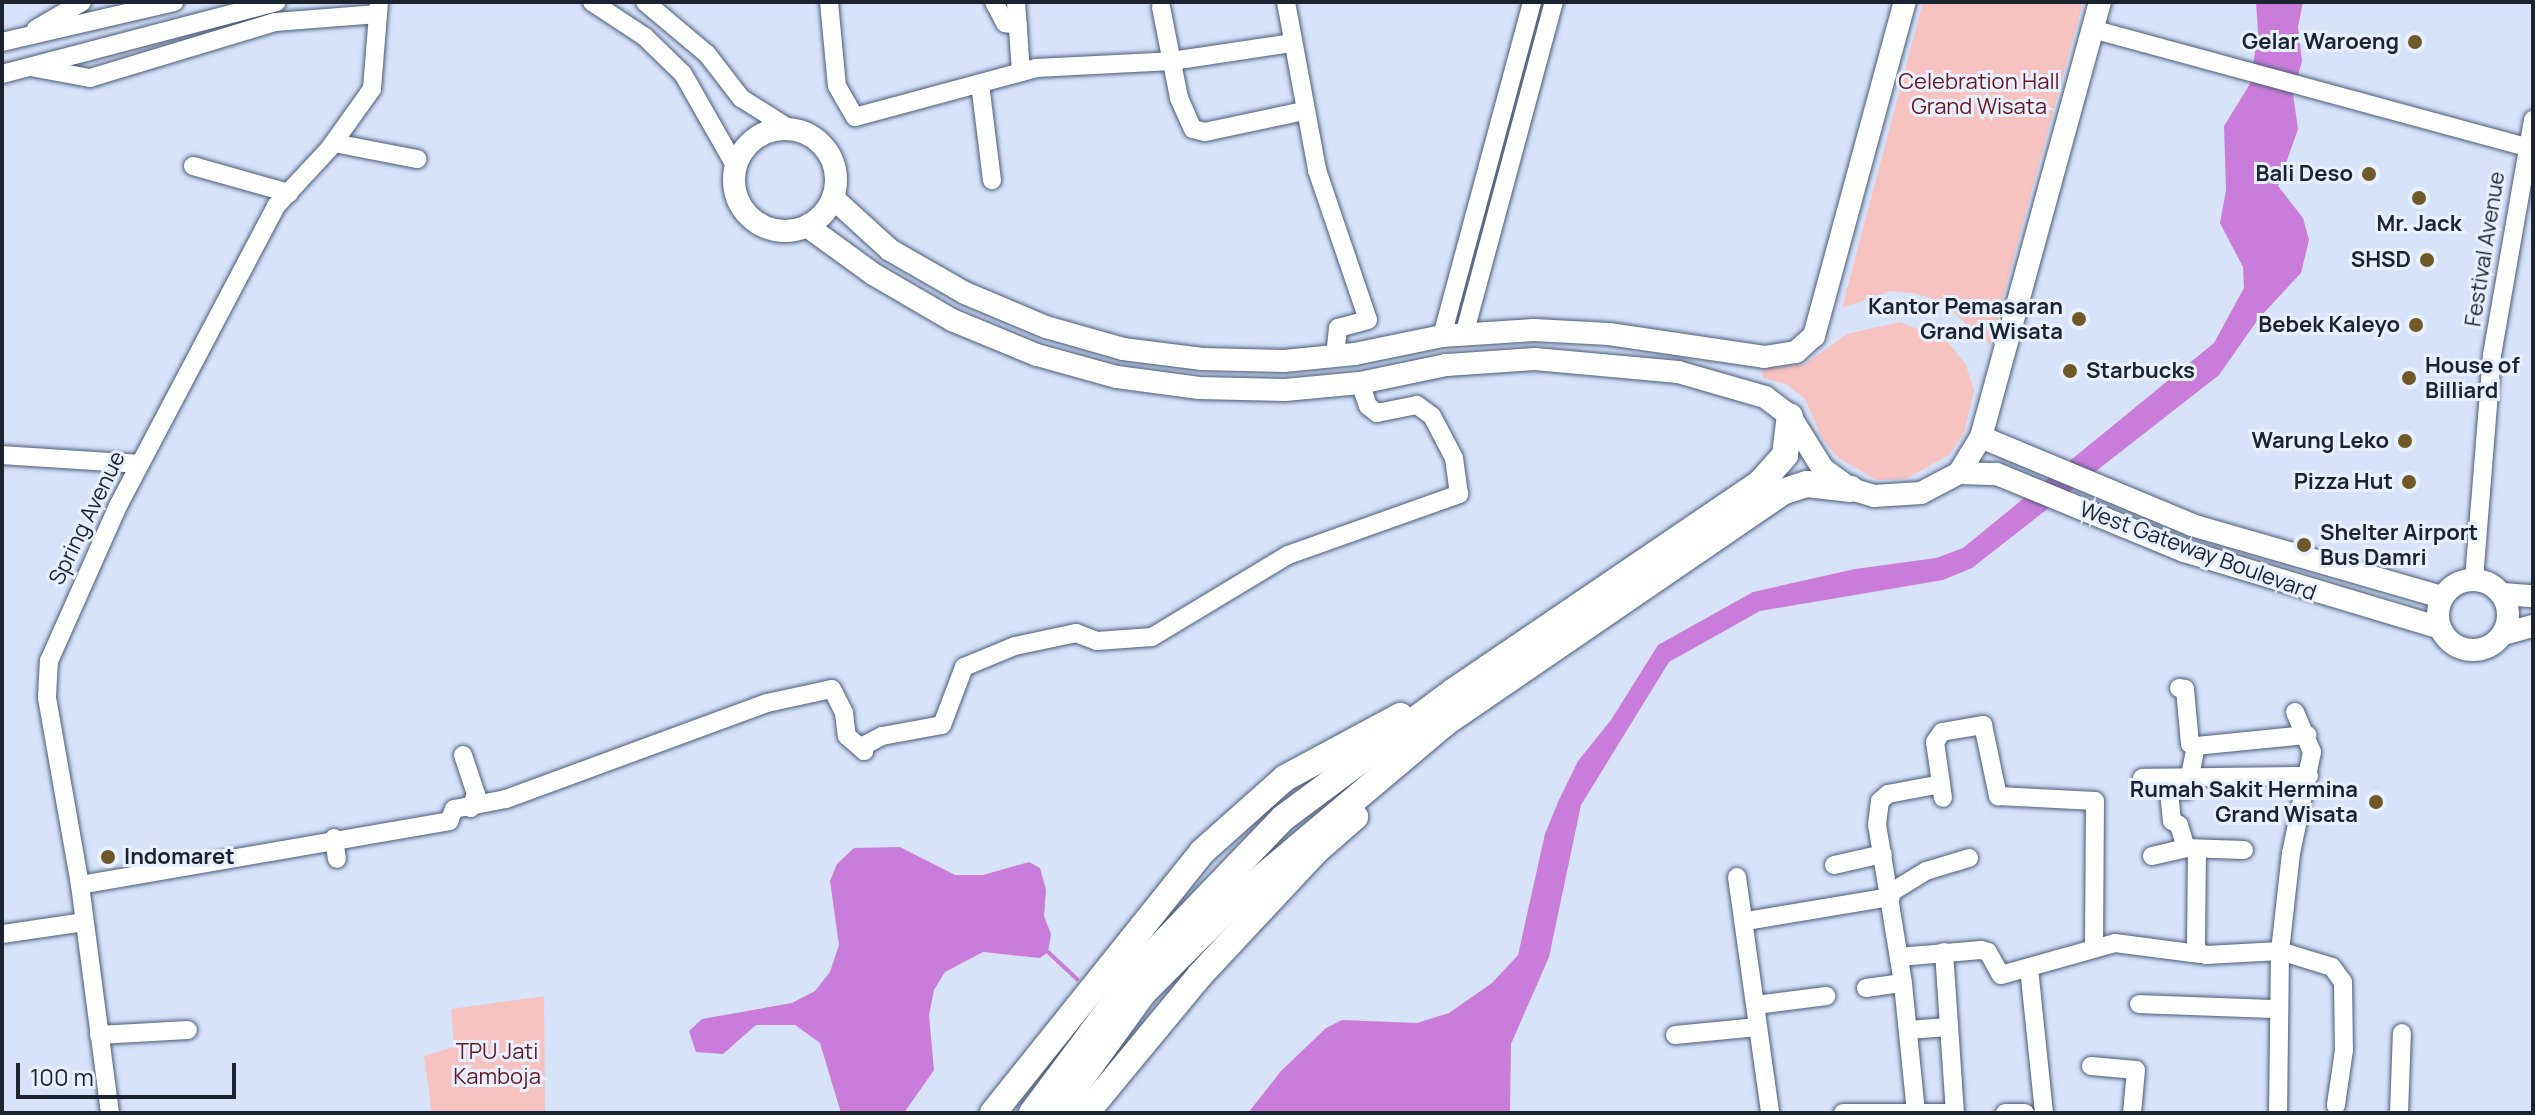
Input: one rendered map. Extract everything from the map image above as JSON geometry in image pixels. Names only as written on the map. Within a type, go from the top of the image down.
[{"type":"highway","points":[[1032,1113],[1143,964],[1283,818],[1454,691],[1761,482],[1785,455],[1790,416]]},
{"type":"highway","points":[[1056,1113],[1144,992],[1241,895],[1420,742],[1782,492],[1807,484],[1851,489]]},
{"type":"highway","points":[[1086,1113],[1145,1036],[1316,851],[1509,679]]},
{"type":"highway","points":[[993,1113],[1202,852],[1285,778],[1454,691]]},
{"type":"main road","points":[[833,198],[890,250],[965,293],[1046,327],[1123,349],[1202,359],[1335,356],[1453,336],[1534,330],[1609,334],[1764,357],[1796,352],[1814,336],[1905,2]]},
{"type":"main road","points":[[807,226],[873,274],[952,320],[1037,355],[1117,377],[1199,388],[1285,390],[1360,383],[1446,365],[1535,359],[1606,363],[1678,372],[1765,397],[1790,416],[1823,469],[1851,489],[1874,496],[1921,493],[1959,473],[1981,437],[2100,2]]},
{"type":"main road","points":[[790,129],[812,136],[829,153],[836,175],[833,198],[807,226],[784,231],[752,218],[734,189],[735,165],[747,145],[766,132],[790,129]]},
{"type":"main road","name":"West Gateway Boulevard","points":[[1981,437],[2192,525],[2442,597]]},
{"type":"main road","name":"West Gateway Boulevard","points":[[1959,473],[1997,474],[2184,551],[2440,628]]},
{"type":"main road","points":[[2184,551],[2192,525]]},
{"type":"main road","points":[[2533,596],[2502,594],[2474,579],[2455,584],[2442,597],[2440,628],[2453,644],[2473,650],[2490,646],[2503,634],[2533,626]]},
{"type":"main road","points":[[2502,594],[2508,614],[2503,634]]},
{"type":"street","points":[[23,37],[82,2]]},
{"type":"street","points":[[2,42],[174,2]]},
{"type":"street","points":[[2,74],[277,2]]},
{"type":"street","points":[[592,2],[645,37],[683,74],[735,165]]},
{"type":"street","points":[[645,2],[707,54],[741,98],[790,129]]},
{"type":"street","points":[[829,2],[837,86],[848,113],[855,117],[1021,72],[1060,65],[1172,61],[1293,43]]},
{"type":"street","points":[[994,2],[1005,23],[1018,25]]},
{"type":"street","points":[[1016,2],[1021,72]]},
{"type":"street","points":[[1286,2],[1317,170],[1368,320],[1338,328],[1335,356]]},
{"type":"street","points":[[1453,336],[1532,2]]},
{"type":"street","points":[[1453,336],[1554,2]]},
{"type":"street","points":[[1161,7],[1179,98],[1198,132],[1304,111]]},
{"type":"street","points":[[30,67],[90,78],[275,22],[379,8]]},
{"type":"street","name":"Spring Avenue","points":[[110,1113],[80,885],[47,697],[49,661],[140,464],[276,206],[334,143],[372,89],[379,8]]},
{"type":"street","points":[[2092,29],[2244,67],[2526,147]]},
{"type":"street","points":[[980,84],[992,180]]},
{"type":"street","name":"Festival Avenue","points":[[2474,579],[2492,355],[2533,120]]},
{"type":"street","points":[[334,143],[417,159]]},
{"type":"street","points":[[193,166],[289,193]]},
{"type":"street","points":[[80,885],[334,838],[449,821],[454,809],[471,808],[767,703],[832,689],[844,713],[847,736],[864,751],[865,745],[882,736],[942,725],[964,667],[1015,646],[1076,633],[1097,641],[1152,637],[1288,555],[1459,494],[1454,458],[1432,416],[1417,405],[1377,413],[1368,406],[1360,383]]},
{"type":"street","points":[[2,455],[140,464]]},
{"type":"street","points":[[2179,688],[2185,689],[2190,744],[2196,746],[2307,735]]},
{"type":"street","points":[[2278,1113],[2280,951],[2291,853],[2309,776],[2307,735],[2295,712]]},
{"type":"street","points":[[1916,1112],[1903,983],[1891,895],[1877,825],[1882,797],[1942,791],[1935,742],[1942,732],[1983,725],[1998,796],[2114,800]]},
{"type":"street","points":[[2196,746],[2187,790],[2169,790],[2169,799],[2172,821],[2179,825],[2192,848],[2194,946],[2200,954]]},
{"type":"street","points":[[463,755],[476,794],[471,808]]},
{"type":"street","points":[[2142,778],[2309,776]]},
{"type":"street","points":[[2094,948],[2095,801]]},
{"type":"street","points":[[334,838],[337,859]]},
{"type":"street","points":[[2152,856],[2192,848],[2244,850]]},
{"type":"street","points":[[1834,865],[1883,854]]},
{"type":"street","points":[[1747,921],[1891,895],[1926,871],[1969,858]]},
{"type":"street","points":[[1737,877],[1747,921],[1770,1113]]},
{"type":"street","points":[[2,934],[84,922]]},
{"type":"street","points":[[1899,957],[1944,952],[1988,952],[2001,975],[2121,943],[2200,954],[2280,951],[2332,967],[2343,982],[2344,1050],[2336,1105]]},
{"type":"street","points":[[1944,952],[1955,1113]]},
{"type":"street","points":[[2029,968],[2044,1113]]},
{"type":"street","points":[[1866,988],[1903,983]]},
{"type":"street","points":[[1756,1005],[1826,996]]},
{"type":"street","points":[[2139,1004],[2277,1009]]},
{"type":"street","points":[[1675,1035],[1758,1027]]},
{"type":"street","points":[[1908,1030],[1949,1027]]},
{"type":"street","points":[[99,1035],[188,1030]]},
{"type":"street","points":[[2399,1113],[2402,1033]]},
{"type":"street","points":[[2091,1066],[2136,1070],[2132,1113]]},
{"type":"street","points":[[1843,1113],[1947,1113]]},
{"type":"street","points":[[2005,1113],[2025,1113]]},
{"type":"green space","name":"Celebration Hall Grand Wisata","points":[[1923,2],[2083,2],[1990,345],[1942,302],[1914,293],[1891,291],[1842,308]]},
{"type":"green space","points":[[1900,322],[1947,341],[1966,365],[1974,391],[1964,433],[1949,455],[1906,479],[1877,480],[1837,457],[1822,438],[1805,399],[1786,384],[1763,378],[1763,369],[1805,364],[1847,334]]},
{"type":"green space","name":"TPU Jati Kamboja","points":[[544,996],[545,1113],[432,1113],[424,1056],[454,1047],[451,1009]]},
{"type":"shaded area","points":[[2256,2],[2303,2],[2298,27],[2302,61],[2293,94],[2298,129],[2278,186],[2303,218],[2309,240],[2301,273],[2259,318],[2219,375],[1972,568],[1943,580],[1760,611],[1669,662],[1581,805],[1549,957],[1511,1044],[1510,1113],[1248,1113],[1281,1071],[1326,1028],[1342,1020],[1417,1023],[1449,1013],[1492,983],[1518,955],[1545,834],[1558,802],[1578,761],[1611,720],[1658,645],[1753,592],[1855,569],[1936,558],[1963,548],[2214,343],[2244,288],[2243,267],[2220,223],[2226,190],[2224,126],[2250,84],[2258,33]]},
{"type":"shaded area","points":[[900,847],[955,875],[983,875],[1029,862],[1040,868],[1046,890],[1044,916],[1051,934],[1048,952],[1040,958],[983,952],[945,972],[934,990],[929,1015],[934,1070],[904,1113],[841,1113],[820,1043],[795,1025],[756,1025],[723,1054],[696,1052],[689,1031],[702,1019],[792,1003],[815,991],[830,972],[839,945],[830,881],[837,864],[854,848]]},
{"type":"waterway","points":[[1048,952],[1077,979]]},
{"type":"place","name":"Gelar Waroeng","points":[[2415,42]]},
{"type":"place","name":"Bali Deso","points":[[2369,174]]},
{"type":"place","name":"Mr. Jack","points":[[2419,198]]},
{"type":"place","name":"SHSD","points":[[2427,260]]},
{"type":"place","name":"Kantor Pemasaran Grand Wisata","points":[[2079,319]]},
{"type":"place","name":"Bebek Kaleyo","points":[[2416,325]]},
{"type":"place","name":"Starbucks","points":[[2070,371]]},
{"type":"place","name":"House of Billiard","points":[[2409,378]]},
{"type":"place","name":"Warung Leko","points":[[2405,441]]},
{"type":"place","name":"Pizza Hut","points":[[2409,482]]},
{"type":"place","name":"Shelter Airport Bus Damri","points":[[2304,545]]},
{"type":"place","name":"Rumah Sakit Hermina Grand Wisata","points":[[2376,802]]},
{"type":"place","name":"Indomaret","points":[[108,857]]}]
